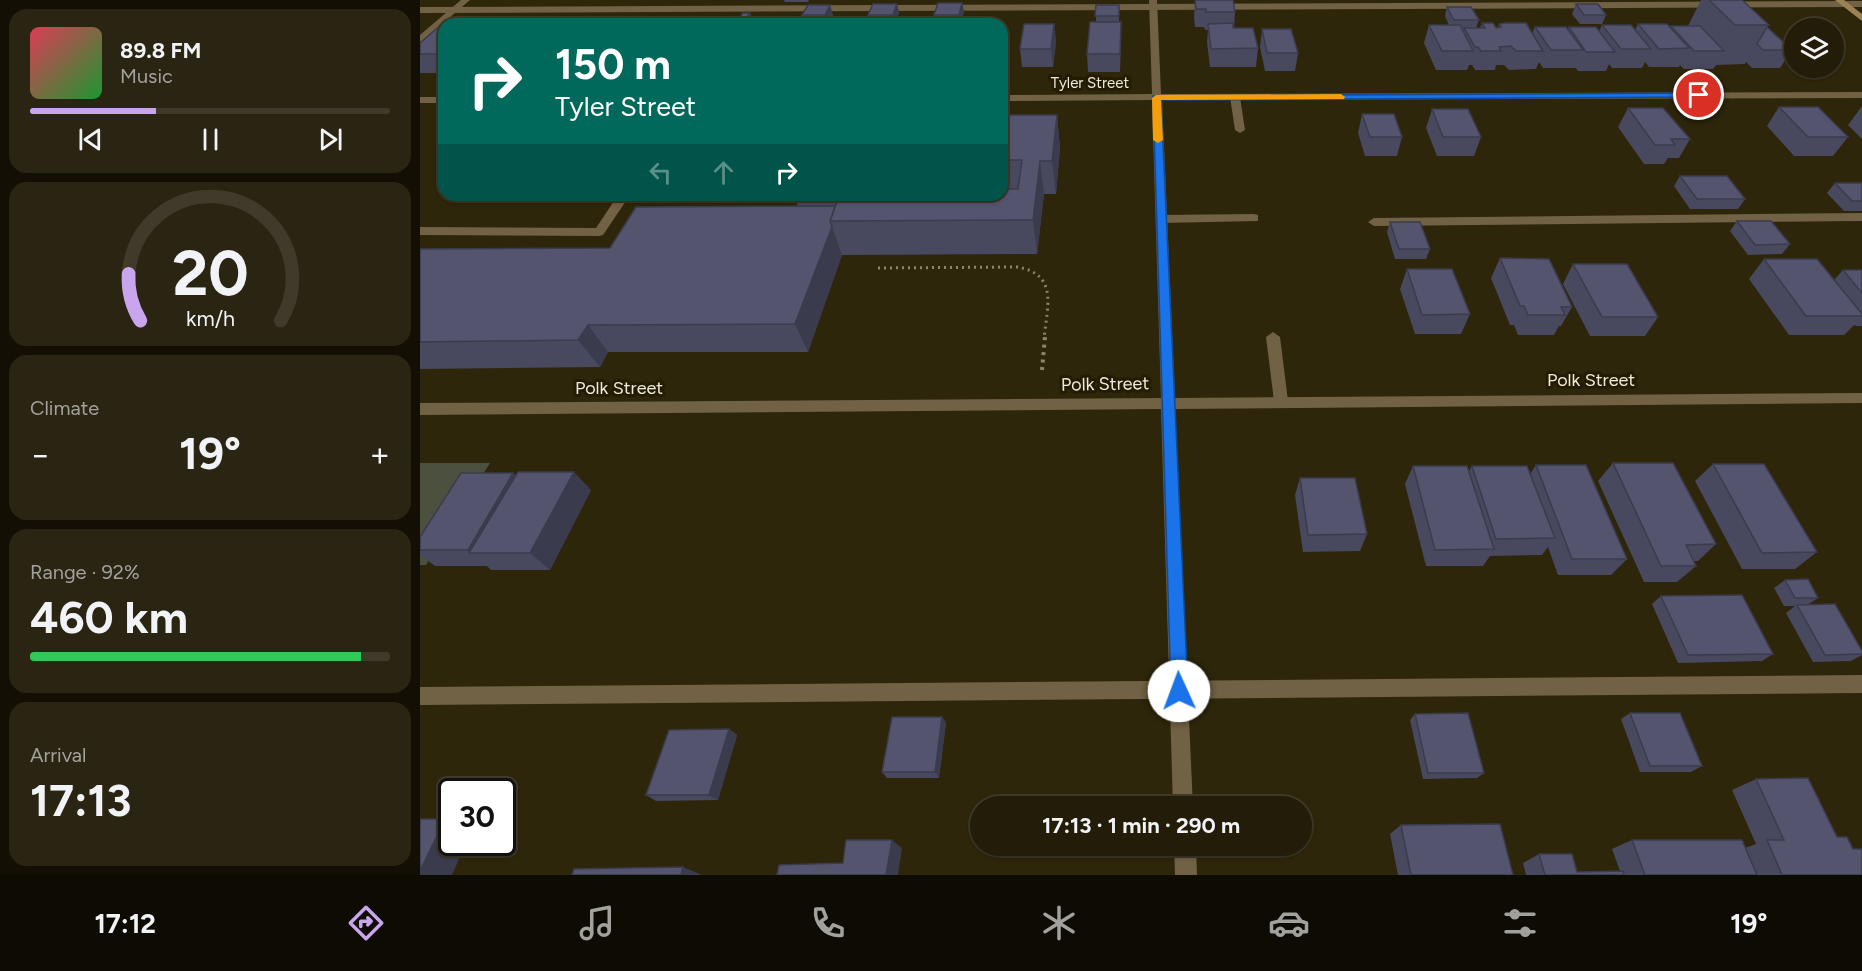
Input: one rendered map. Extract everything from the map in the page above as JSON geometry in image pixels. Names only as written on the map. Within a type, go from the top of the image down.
[{"type":"street","points":[[446,18],[466,0]]},
{"type":"street","points":[[420,10],[1153,3],[1841,2],[1862,4]]},
{"type":"street","points":[[1841,2],[1862,18]]},
{"type":"street","points":[[1153,3],[1184,796]]},
{"type":"street","points":[[420,40],[438,25]]},
{"type":"street","name":"Tyler Street","points":[[1008,98],[1862,94]]},
{"type":"street","points":[[1235,97],[1240,129]]},
{"type":"street","points":[[420,100],[438,100]]},
{"type":"street","points":[[420,231],[598,232],[620,201]]},
{"type":"street","points":[[1374,222],[1862,217]]},
{"type":"street","points":[[1161,219],[1254,218]]},
{"type":"street","points":[[1273,337],[1281,401]]},
{"type":"street","name":"Polk Street","points":[[420,409],[1862,398]]},
{"type":"street","points":[[420,696],[1862,684]]},
{"type":"street","points":[[1185,856],[1186,875]]},
{"type":"path","points":[[878,268],[1017,267],[1037,274],[1046,282],[1048,293],[1042,370]]},
{"type":"green space","points":[[420,463],[490,463],[426,565],[420,565]]},
{"type":"building","points":[[1195,0],[1233,0],[1235,12],[1206,12],[1206,9],[1196,9]]},
{"type":"building","points":[[1709,0],[1742,0],[1769,25],[1735,25]]},
{"type":"building","points":[[938,3],[962,3],[959,15],[934,15]]},
{"type":"building","points":[[873,4],[897,4],[893,15],[868,15]]},
{"type":"building","points":[[1576,4],[1598,4],[1606,15],[1584,15]]},
{"type":"building","points":[[808,5],[830,5],[825,15],[802,15]]},
{"type":"building","points":[[1096,5],[1119,5],[1119,16],[1095,16]]},
{"type":"building","points":[[1447,7],[1471,7],[1479,20],[1454,20]]},
{"type":"building","points":[[743,13],[750,13],[747,17],[740,17]]},
{"type":"building","points":[[857,17],[883,17],[883,18]]},
{"type":"building","points":[[886,17],[912,17],[912,18]]},
{"type":"building","points":[[1090,22],[1121,22],[1120,54],[1087,54]]},
{"type":"building","points":[[1233,23],[1233,28],[1253,28],[1258,48],[1211,49],[1208,24]]},
{"type":"building","points":[[1482,23],[1493,23],[1496,28],[1501,27],[1499,24],[1505,23],[1526,23],[1543,51],[1516,51],[1511,46],[1499,47],[1501,51],[1481,51],[1475,47],[1464,28],[1485,28]]},
{"type":"building","points":[[1024,24],[1054,24],[1051,49],[1020,49]]},
{"type":"building","points":[[1638,24],[1667,24],[1689,48],[1659,49]]},
{"type":"building","points":[[1429,25],[1460,25],[1473,51],[1442,51]]},
{"type":"building","points":[[1602,25],[1631,25],[1651,49],[1621,49]]},
{"type":"building","points":[[1671,26],[1700,26],[1724,51],[1694,51]]},
{"type":"building","points":[[438,27],[438,54],[420,54],[420,43]]},
{"type":"building","points":[[1535,27],[1566,27],[1583,50],[1551,50]]},
{"type":"building","points":[[1569,27],[1596,27],[1615,52],[1586,52]]},
{"type":"building","points":[[1767,27],[1784,43],[1784,50],[1763,50],[1757,44]]},
{"type":"building","points":[[1262,29],[1291,29],[1298,53],[1267,53]]},
{"type":"building","points":[[1779,107],[1818,107],[1848,137],[1808,137]]},
{"type":"building","points":[[1628,108],[1663,108],[1690,139],[1671,139],[1675,145],[1655,145]]},
{"type":"building","points":[[1432,109],[1468,109],[1481,137],[1443,137]]},
{"type":"building","points":[[1362,114],[1394,114],[1402,137],[1370,137]]},
{"type":"building","points":[[1008,115],[1057,115],[1052,161],[1040,161],[1033,220],[830,221],[837,201],[1008,201],[1008,189],[1018,189],[1022,160],[1008,160]]},
{"type":"building","points":[[1680,176],[1727,176],[1745,199],[1697,199]]},
{"type":"building","points":[[1835,183],[1862,183],[1862,201],[1852,201]]},
{"type":"building","points":[[835,206],[830,221],[832,227],[795,324],[588,325],[578,340],[420,342],[420,249],[610,248],[636,207]]},
{"type":"building","points":[[1737,221],[1771,221],[1790,244],[1755,245]]},
{"type":"building","points":[[1390,222],[1420,222],[1430,249],[1399,249]]},
{"type":"building","points":[[1500,258],[1549,259],[1572,307],[1561,307],[1565,315],[1528,315],[1524,306],[1520,306]]},
{"type":"building","points":[[1764,259],[1817,259],[1862,316],[1806,316]]},
{"type":"building","points":[[1573,264],[1627,264],[1658,317],[1602,317]]},
{"type":"building","points":[[1407,269],[1452,269],[1470,314],[1422,315]]},
{"type":"building","points":[[1843,270],[1862,270],[1862,293]]},
{"type":"building","points":[[1613,463],[1673,463],[1716,544],[1686,545],[1696,566],[1661,566]]},
{"type":"building","points":[[1713,464],[1764,464],[1817,552],[1762,553]]},
{"type":"building","points":[[1536,465],[1586,465],[1627,559],[1572,559]]},
{"type":"building","points":[[1413,466],[1467,466],[1494,549],[1435,550]]},
{"type":"building","points":[[1472,466],[1527,466],[1555,538],[1496,539]]},
{"type":"building","points":[[518,472],[574,472],[530,553],[469,553]]},
{"type":"building","points":[[461,473],[513,473],[468,550],[420,550],[420,537]]},
{"type":"building","points":[[1300,478],[1355,478],[1367,534],[1308,535]]},
{"type":"building","points":[[1808,579],[1818,598],[1795,598],[1785,580]]},
{"type":"building","points":[[1742,595],[1773,654],[1688,655],[1661,596]]},
{"type":"building","points":[[1835,604],[1862,654],[1825,655],[1797,605]]},
{"type":"building","points":[[1468,713],[1484,773],[1428,773],[1415,714]]},
{"type":"building","points":[[1630,713],[1680,713],[1702,766],[1650,766]]},
{"type":"building","points":[[892,717],[942,717],[935,772],[882,772]]},
{"type":"building","points":[[729,729],[709,795],[646,795],[669,730]]},
{"type":"building","points":[[1808,778],[1837,837],[1847,837],[1853,849],[1862,849],[1862,875],[1782,875],[1767,840],[1784,840],[1756,779]]},
{"type":"building","points":[[420,819],[438,819],[438,834],[420,871]]},
{"type":"building","points":[[1500,824],[1513,875],[1411,875],[1401,825]]},
{"type":"building","points":[[846,840],[892,840],[886,875],[777,875],[779,865],[843,863]]},
{"type":"building","points":[[1632,840],[1742,840],[1757,875],[1645,875]]},
{"type":"building","points":[[1539,854],[1572,854],[1577,872],[1623,871],[1624,875],[1545,875]]},
{"type":"building","points":[[683,867],[681,875],[572,875],[574,869]]},
{"type":"slow traffic","points":[[1158,140],[1156,98],[1341,97]]},
{"type":"route","points":[[1179,691],[1156,98],[1699,95]]}]
